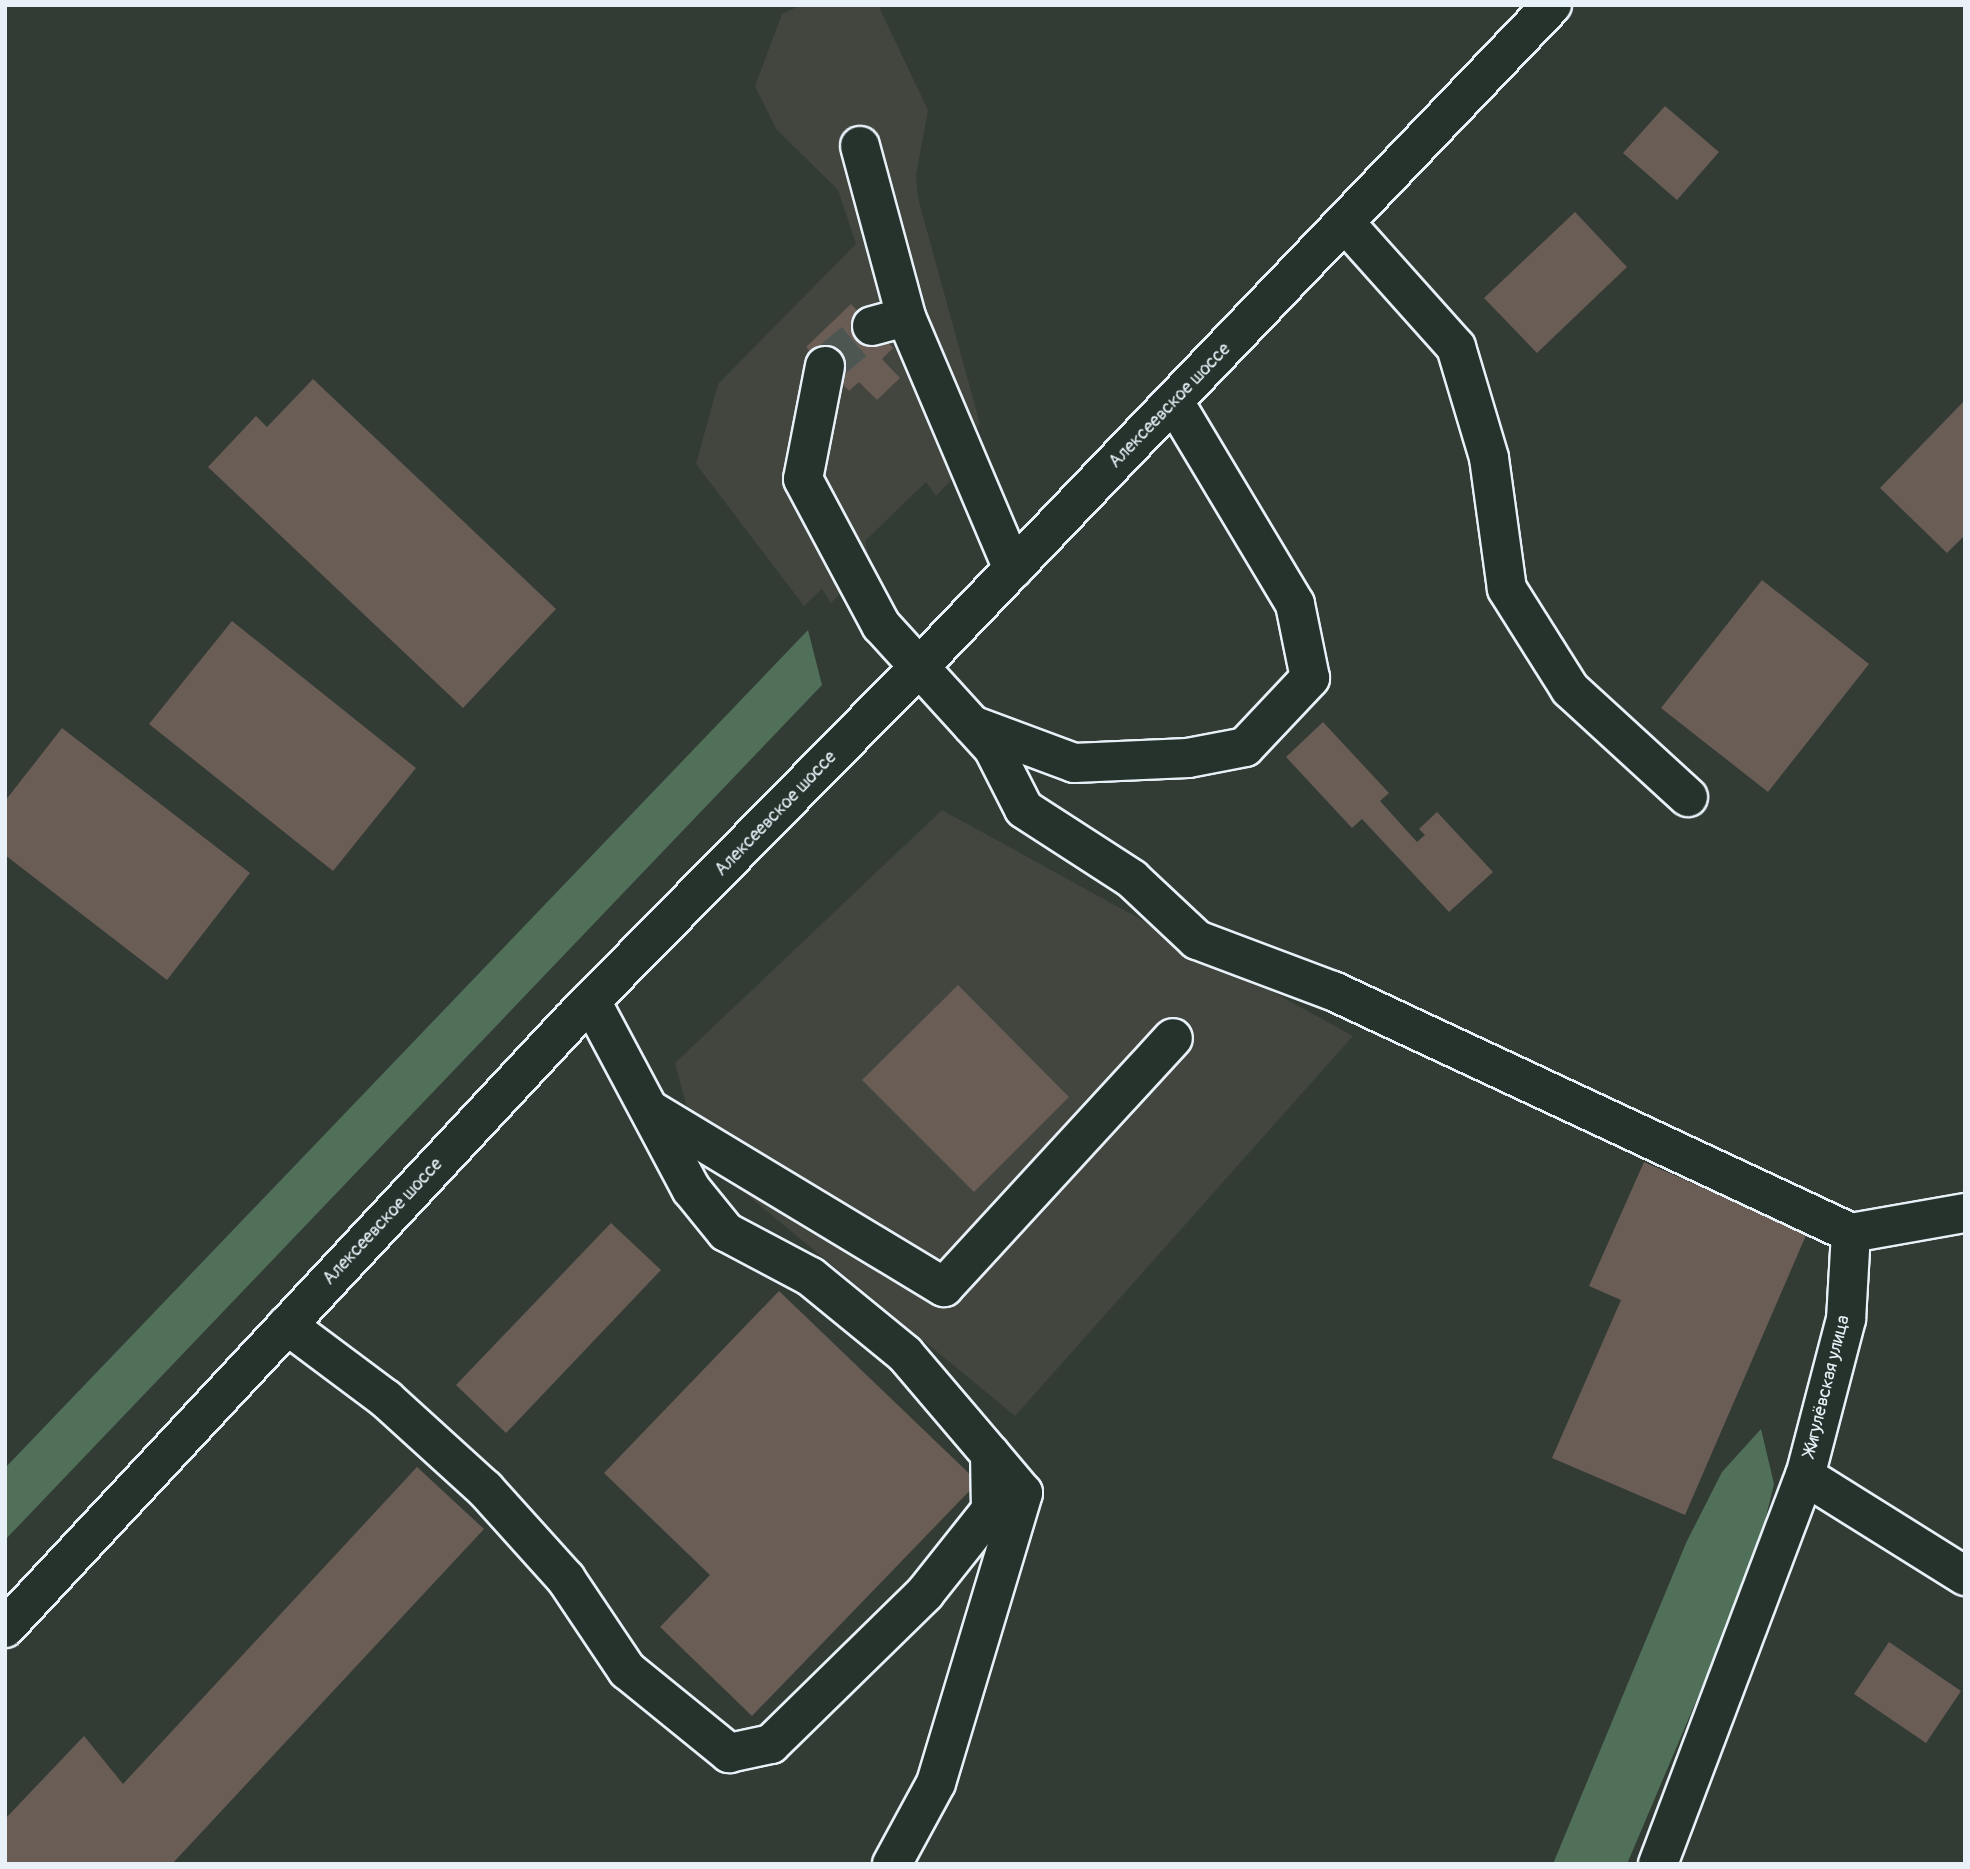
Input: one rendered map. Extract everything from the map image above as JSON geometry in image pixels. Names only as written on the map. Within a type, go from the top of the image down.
[{"type":"street","name":"Алексеевское шоссе","points":[[5,1628],[591,1002],[1346,224],[1552,5]]},
{"type":"street","points":[[860,146],[889,321],[1013,569]]},
{"type":"street","points":[[1346,224],[1456,347],[1489,458],[1507,589],[1570,689],[1688,797]]},
{"type":"street","points":[[825,366],[803,479],[881,625],[993,748],[1024,808],[1132,880],[1197,940],[1333,991],[1851,1233],[1965,1213]]},
{"type":"street","points":[[972,725],[1074,764],[1188,758],[1245,747],[1310,678],[1296,604],[1174,402]]},
{"type":"street","points":[[591,1002],[652,1111],[691,1189],[726,1232],[811,1277],[905,1354],[1023,1493],[936,1783],[892,1864]]},
{"type":"street","points":[[652,1111],[944,1287],[1173,1038]]},
{"type":"street","name":"Жигулёвская улица","points":[[1851,1233],[1846,1319],[1805,1476],[1965,1576]]},
{"type":"street","points":[[287,1325],[386,1399],[485,1489],[566,1579],[627,1670],[729,1753],[771,1744],[925,1593],[990,1510],[990,1454]]},
{"type":"street","points":[[1658,1864],[1805,1476]]},
{"type":"shaded area","points":[[801,5],[878,5],[928,110],[916,175],[918,198],[980,424],[974,433],[979,451],[936,496],[926,482],[865,541],[870,562],[831,603],[822,589],[804,606],[696,464],[718,384],[856,244],[838,190],[776,129],[755,86],[782,14]]},
{"type":"shaded area","points":[[942,810],[1353,1036],[1015,1416],[700,1156],[675,1063]]},
{"type":"green space","points":[[808,630],[822,685],[5,1540],[5,1468]]},
{"type":"green space","points":[[1761,1429],[1774,1484],[1755,1562],[1627,1864],[1553,1864],[1686,1543],[1722,1472]]},
{"type":"building","points":[[1665,106],[1719,152],[1677,200],[1623,153]]},
{"type":"building","points":[[1575,212],[1627,267],[1537,353],[1484,298]]},
{"type":"building","points":[[851,304],[893,348],[882,359],[900,378],[877,400],[859,382],[849,391],[806,347]]},
{"type":"building","points":[[313,379],[556,609],[463,708],[208,467],[256,416],[267,427]]},
{"type":"building","points":[[1965,400],[1965,535],[1947,553],[1880,488]]},
{"type":"building","points":[[1762,580],[1869,664],[1768,792],[1661,708]]},
{"type":"building","points":[[232,621],[416,768],[333,871],[149,724]]},
{"type":"building","points":[[1323,722],[1389,793],[1380,801],[1417,842],[1425,835],[1419,829],[1437,812],[1493,872],[1449,912],[1362,819],[1352,828],[1286,757]]},
{"type":"building","points":[[62,728],[250,873],[167,980],[5,855],[5,801]]},
{"type":"building","points":[[958,985],[1069,1097],[974,1192],[862,1080]]},
{"type":"building","points":[[1644,1162],[1807,1233],[1685,1515],[1552,1458],[1621,1300],[1589,1286]]},
{"type":"building","points":[[611,1223],[661,1270],[506,1433],[456,1385]]},
{"type":"building","points":[[779,1291],[978,1482],[752,1716],[660,1627],[710,1575],[604,1473]]},
{"type":"building","points":[[417,1467],[484,1529],[172,1864],[5,1864],[5,1819],[84,1736],[123,1784]]},
{"type":"building","points":[[1889,1642],[1961,1691],[1926,1743],[1854,1694]]},
{"type":"tunnel","points":[[825,366],[872,326]]}]
